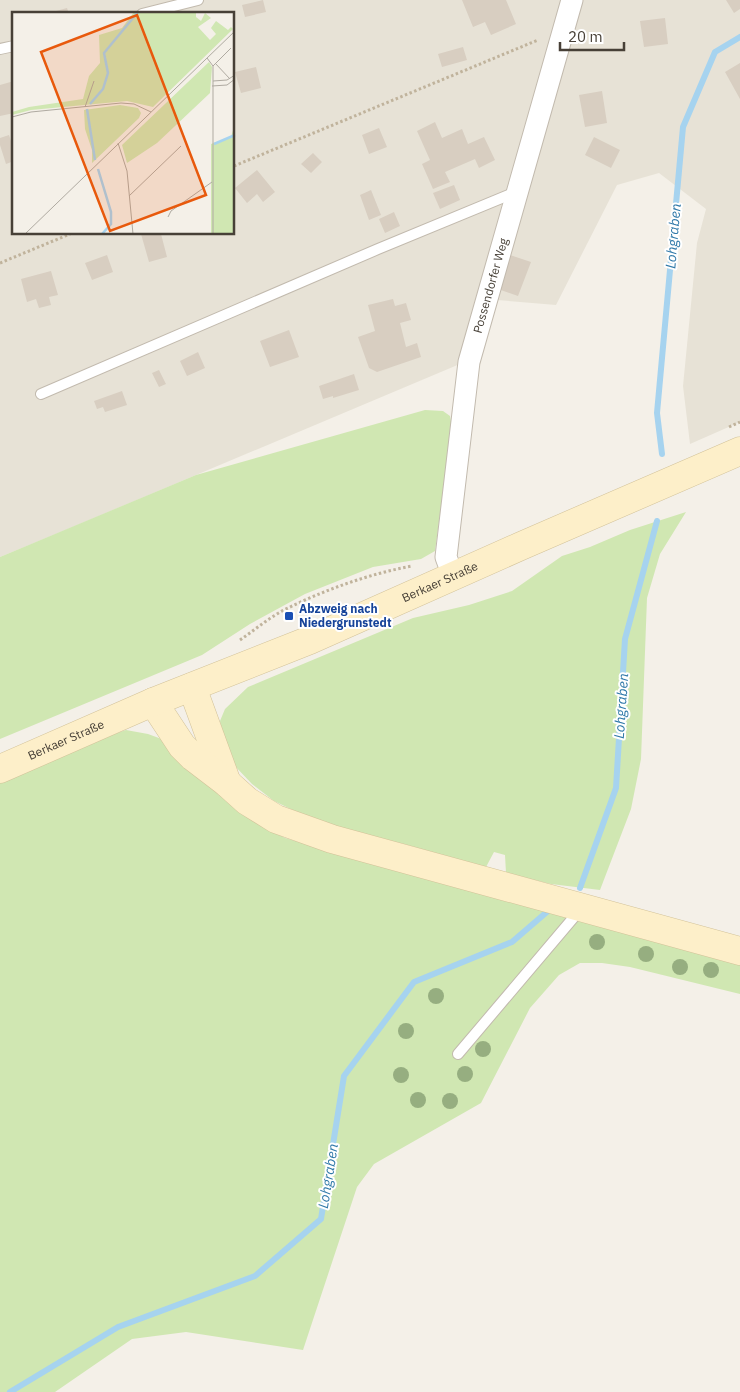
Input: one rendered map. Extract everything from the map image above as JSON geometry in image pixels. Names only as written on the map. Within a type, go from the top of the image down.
[{"type":"main road","name":"Berkaer Straße","points":[[0,769],[153,702],[310,640],[588,516],[740,451]]},
{"type":"main road","points":[[192,687],[226,783]]},
{"type":"main road","points":[[153,702],[182,746],[193,757],[247,801],[276,819],[332,839],[740,950]]},
{"type":"street","name":"Possendorfer Weg","points":[[453,576],[446,557],[469,362],[572,0]]},
{"type":"lane","points":[[150,12],[198,0]]},
{"type":"lane","points":[[40,394],[518,191]]},
{"type":"lane","points":[[458,1054],[583,907]]},
{"type":"path","points":[[235,166],[564,29]]},
{"type":"path","points":[[0,263],[68,235]]},
{"type":"shaded area","points":[[0,0],[740,0],[740,422],[690,444],[683,386],[697,243],[706,209],[659,173],[617,185],[556,305],[485,299],[467,361],[0,557]]},
{"type":"green space","points":[[425,410],[443,411],[450,416],[452,427],[435,551],[421,559],[373,567],[305,594],[250,624],[202,655],[0,739],[0,557],[196,475]]},
{"type":"green space","points":[[686,512],[660,554],[647,598],[641,759],[631,809],[600,890],[551,884],[506,873],[505,855],[494,852],[486,867],[400,843],[344,830],[274,801],[252,784],[233,764],[223,742],[220,721],[225,709],[248,687],[413,618],[469,605],[512,591],[562,556],[590,547],[630,530]]},
{"type":"green space","points":[[126,730],[148,734],[167,741],[256,822],[285,838],[494,897],[740,963],[740,994],[630,967],[602,963],[580,963],[559,975],[530,1008],[481,1103],[374,1164],[357,1187],[303,1350],[186,1332],[132,1339],[55,1392],[0,1392],[0,782],[105,737]]},
{"type":"building","points":[[263,0],[266,12],[245,17],[242,5]]},
{"type":"building","points":[[462,0],[506,0],[516,24],[491,35],[485,22],[473,27]]},
{"type":"building","points":[[726,0],[740,0],[740,9],[734,13]]},
{"type":"building","points":[[67,8],[68,12],[56,12]]},
{"type":"building","points":[[665,18],[668,44],[644,47],[640,21]]},
{"type":"building","points":[[463,47],[467,60],[442,67],[438,54]]},
{"type":"building","points":[[740,63],[740,99],[725,72]]},
{"type":"building","points":[[256,67],[261,88],[241,93],[235,72]]},
{"type":"building","points":[[12,82],[12,113],[0,116],[0,85]]},
{"type":"building","points":[[602,91],[607,123],[585,127],[579,95]]},
{"type":"building","points":[[435,122],[442,138],[462,129],[468,144],[484,137],[495,160],[479,168],[475,159],[445,172],[450,182],[433,189],[422,164],[430,160],[417,131]]},
{"type":"building","points":[[379,128],[387,147],[369,154],[362,135]]},
{"type":"building","points":[[9,135],[12,144],[12,162],[6,164],[0,145],[0,138]]},
{"type":"building","points":[[594,137],[620,150],[611,168],[585,155]]},
{"type":"building","points":[[313,153],[322,162],[311,173],[301,164]]},
{"type":"building","points":[[257,170],[275,192],[263,202],[257,194],[247,203],[235,188]]},
{"type":"building","points":[[454,185],[460,200],[440,209],[433,193]]},
{"type":"building","points":[[371,190],[381,215],[369,220],[360,195]]},
{"type":"building","points":[[394,212],[400,226],[385,233],[379,219]]},
{"type":"building","points":[[141,235],[161,235],[167,257],[149,262]]},
{"type":"building","points":[[107,255],[113,272],[92,280],[85,263]]},
{"type":"building","points":[[510,255],[531,262],[518,296],[498,289]]},
{"type":"building","points":[[51,271],[58,295],[49,297],[51,305],[39,308],[36,299],[27,302],[21,279]]},
{"type":"building","points":[[393,299],[395,306],[406,303],[411,320],[400,323],[406,347],[417,343],[421,357],[377,372],[369,368],[358,337],[375,331],[368,305]]},
{"type":"building","points":[[289,330],[299,357],[270,367],[260,341]]},
{"type":"building","points":[[198,352],[205,368],[187,376],[180,361]]},
{"type":"building","points":[[159,370],[166,384],[159,387],[152,373]]},
{"type":"building","points":[[354,374],[359,390],[323,399],[319,386]]},
{"type":"building","points":[[122,391],[127,405],[105,412],[103,407],[97,409],[94,401]]},
{"type":"waterway","name":"Lohgraben","points":[[662,454],[657,413],[683,127],[715,52],[740,37]]},
{"type":"waterway","name":"Lohgraben","points":[[580,888],[616,788],[625,639],[657,521]]},
{"type":"waterway","name":"Lohgraben","points":[[10,1392],[118,1327],[255,1276],[321,1219],[344,1076],[414,982],[512,942],[548,911]]},
{"type":"place","name":"Abzweig nach Niedergrunstedt","points":[[289,616]]}]
